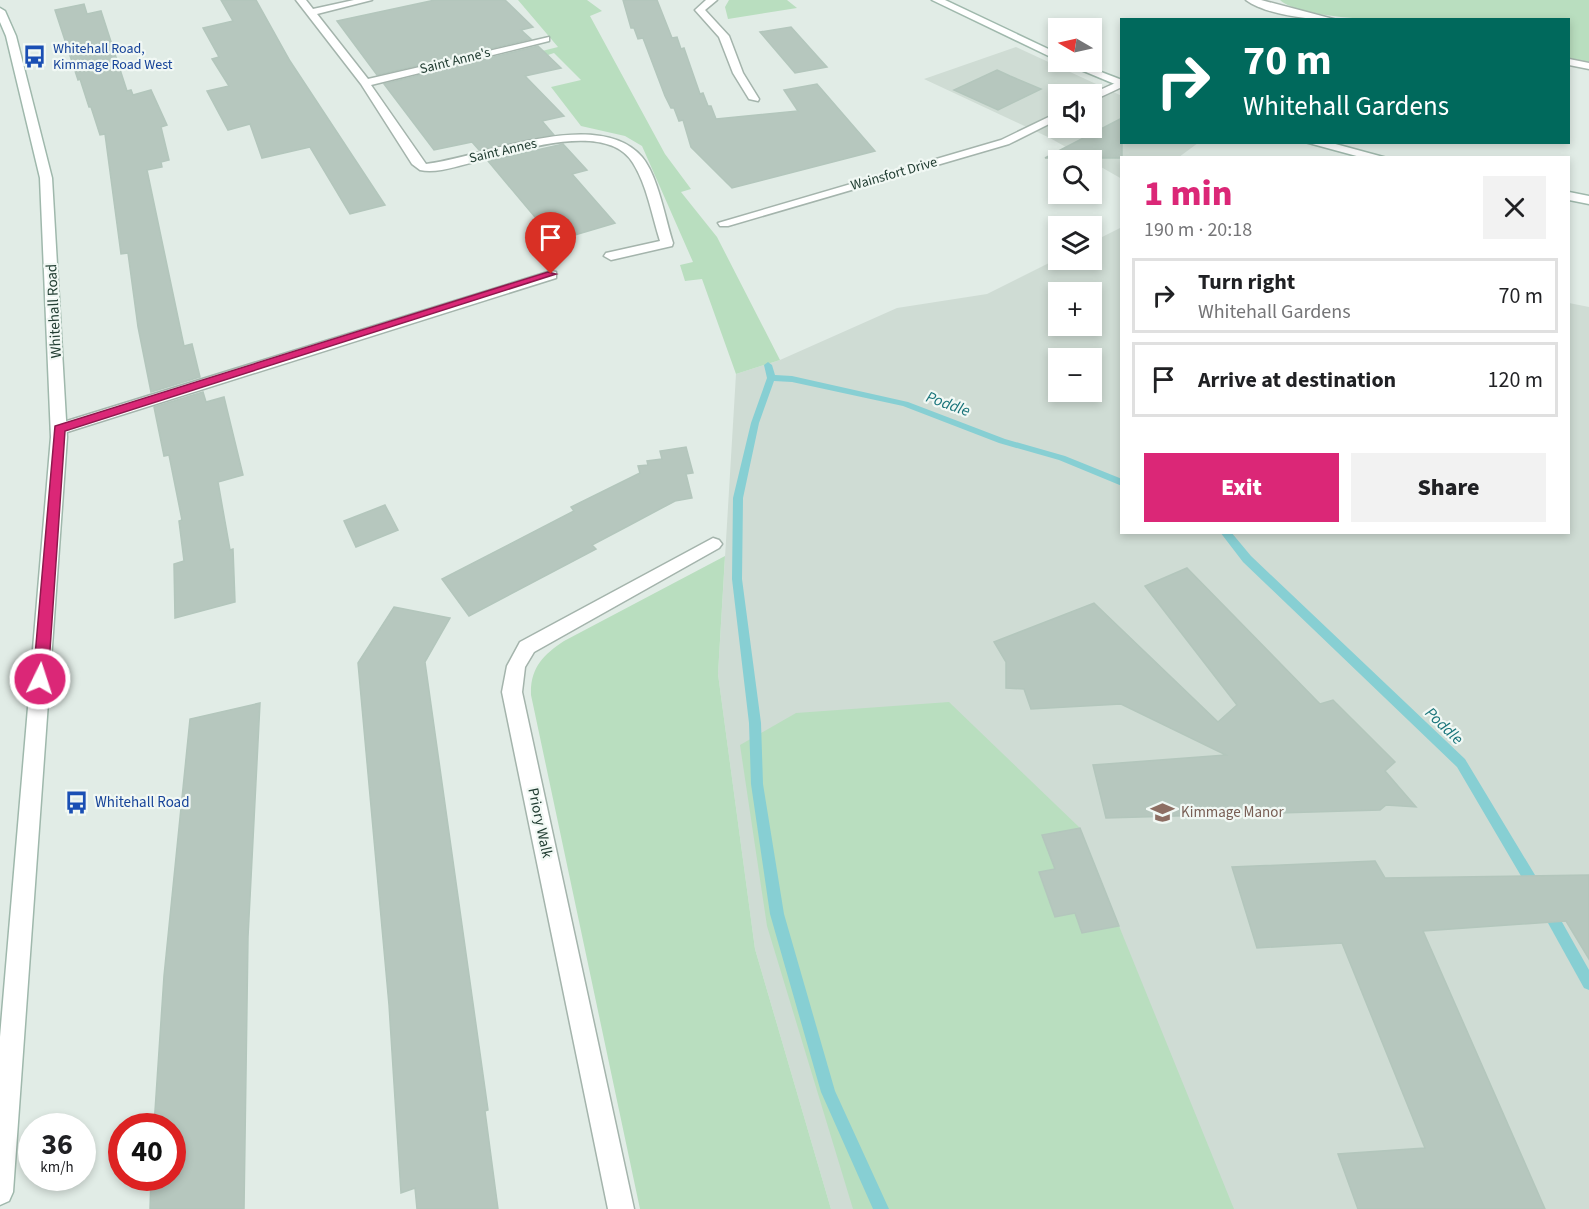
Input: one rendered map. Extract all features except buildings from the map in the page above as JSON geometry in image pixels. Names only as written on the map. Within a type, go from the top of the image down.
[{"type":"street","name":"Saint Annes","points":[[302,0],[365,83],[417,164],[424,168],[435,168],[547,141],[581,136],[621,144],[638,158],[667,243],[611,256]]},
{"type":"street","points":[[311,12],[367,0]]},
{"type":"street","points":[[712,0],[700,10],[724,36],[738,73],[754,99]]},
{"type":"street","points":[[937,0],[1048,53]]},
{"type":"street","points":[[1251,0],[1283,10],[1323,18]]},
{"type":"street","name":"Whitehall Road","points":[[0,11],[17,56],[46,178],[59,429],[0,1192]]},
{"type":"street","name":"Saint Anne's","points":[[365,83],[545,39]]},
{"type":"street","points":[[1570,62],[1589,66]]},
{"type":"street","points":[[1093,72],[1120,82]]},
{"type":"street","points":[[1102,93],[1120,84]]},
{"type":"street","name":"Wainsfort Drive","points":[[724,223],[1005,141],[1048,120]]},
{"type":"street","points":[[1319,144],[1373,156]]},
{"type":"street","points":[[1570,196],[1589,200]]},
{"type":"street","points":[[59,429],[551,274]]},
{"type":"street","name":"Priory Walk","points":[[621,1209],[512,692],[516,666],[527,647],[713,544]]},
{"type":"shaded area","points":[[1016,47],[1048,62],[1048,72],[1070,72],[1096,84],[1048,84],[1048,137],[924,79]]},
{"type":"shaded area","points":[[1102,87],[1120,95],[1120,144],[1197,144],[1180,156],[1120,156],[1120,178],[1102,168],[1102,150],[1071,150],[1050,138],[1102,138]]},
{"type":"shaded area","name":"Kimmage Manor","points":[[1120,228],[1120,534],[1570,534],[1570,303],[1589,307],[1589,1209],[831,1209],[755,949],[718,674],[736,374],[780,360],[897,308],[987,294],[1048,264],[1048,270],[1102,270],[1102,237]]},
{"type":"green space","points":[[518,0],[587,0],[602,11],[590,16],[665,154],[691,189],[681,192],[717,237],[780,360],[736,374],[702,279],[685,281],[680,265],[693,262],[642,146],[625,136],[581,126],[551,87],[581,80],[554,53],[548,55],[542,51],[558,47]]},
{"type":"green space","points":[[729,0],[787,0],[797,8],[728,19],[725,7]]},
{"type":"green space","points":[[1280,0],[1589,0],[1589,62],[1570,58],[1570,18],[1352,18],[1300,9]]},
{"type":"green space","points":[[725,556],[718,674],[755,949],[831,1209],[640,1209],[531,695],[535,670],[544,657],[557,646]]},
{"type":"green space","points":[[949,702],[1080,828],[1042,835],[1055,869],[1039,873],[1055,917],[1075,913],[1083,933],[1119,926],[1234,1209],[853,1209],[767,926],[740,745],[796,713]]},
{"type":"waterway","name":"Poddle","points":[[768,365],[771,378]]},
{"type":"waterway","name":"Poddle","points":[[771,378],[792,379],[905,404],[1002,441],[1062,458],[1120,482]]},
{"type":"waterway","points":[[771,378],[755,423],[738,498],[737,579],[755,723],[757,784],[777,914],[828,1092],[881,1209]]},
{"type":"waterway","name":"Poddle","points":[[1227,534],[1247,559],[1461,763],[1536,889]]},
{"type":"waterway","name":"Poddle","points":[[1548,910],[1589,983]]},
{"type":"place","name":"Whitehall Road, Kimmage Road West","points":[[35,57]]},
{"type":"place","name":"Whitehall Road","points":[[77,802]]},
{"type":"place","name":"Kimmage Manor","points":[[1163,812]]},
{"type":"route","points":[[40,679],[59,429],[551,274]]}]
